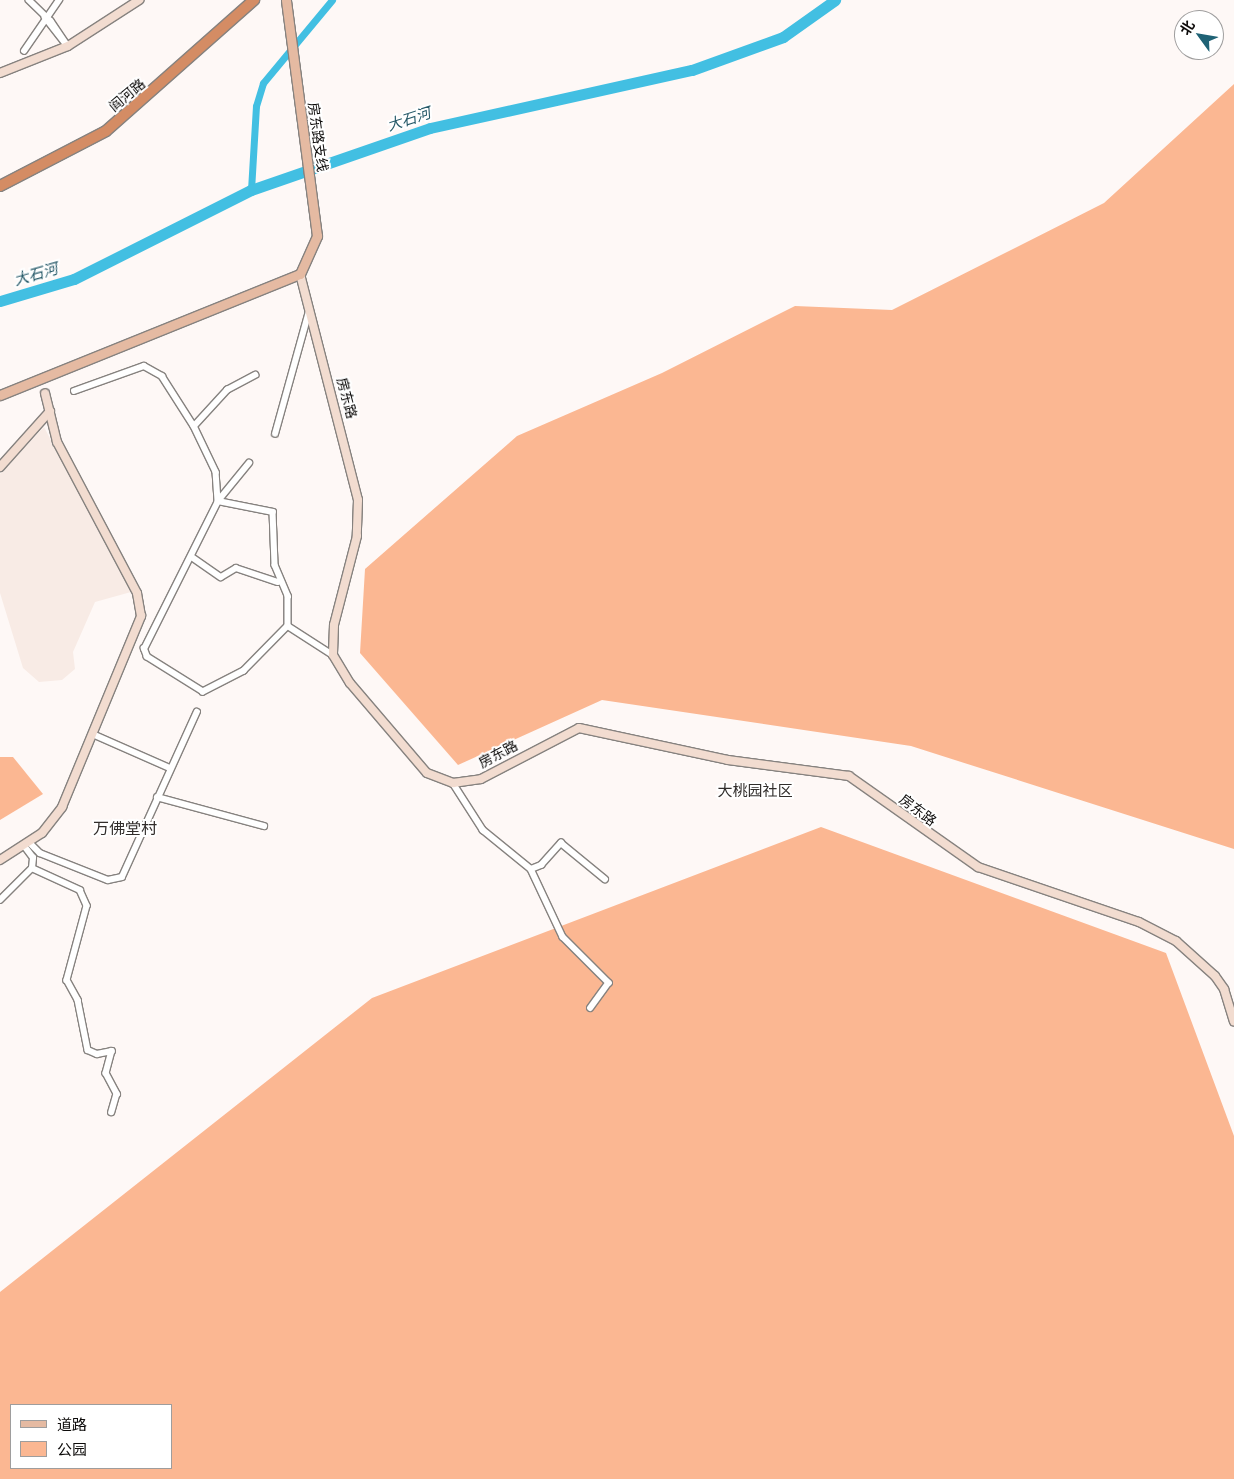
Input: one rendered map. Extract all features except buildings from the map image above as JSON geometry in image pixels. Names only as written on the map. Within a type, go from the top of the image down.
[{"type":"highway","name":"阎河路","points":[[0,186],[106,131],[254,0]]},
{"type":"main road","points":[[0,73],[68,46],[139,0]]},
{"type":"main road","name":"房东路支线","points":[[286,0],[299,109],[315,212],[315,245],[300,274]]},
{"type":"main road","points":[[0,395],[300,274]]},
{"type":"main road","name":"房东路","points":[[300,274],[358,500],[357,536],[334,625],[333,655],[350,683],[427,774],[453,783],[481,779],[579,728],[728,760],[849,776],[978,866],[1139,922],[1176,941],[1215,976],[1224,989],[1234,1021]]},
{"type":"main road","points":[[0,860],[27,845],[62,807],[95,735],[138,629],[140,604],[57,442],[46,393]]},
{"type":"main road","points":[[0,467],[50,411]]},
{"type":"street","points":[[24,51],[45,17],[59,0]]},
{"type":"street","points":[[32,1],[68,46]]},
{"type":"street","points":[[276,434],[310,309]]},
{"type":"street","points":[[74,391],[144,366],[162,376],[194,426],[216,472],[218,501]]},
{"type":"street","points":[[194,426],[227,390],[254,375]]},
{"type":"street","points":[[218,501],[274,512],[278,582],[288,596],[288,626],[244,671],[203,692],[147,657],[144,650],[192,557],[218,501],[249,463]]},
{"type":"street","points":[[192,557],[221,577],[236,568],[278,582]]},
{"type":"street","points":[[288,626],[333,655]]},
{"type":"street","points":[[27,845],[108,880],[117,879],[125,871],[197,712]]},
{"type":"street","points":[[95,735],[170,768]]},
{"type":"street","points":[[453,783],[483,830],[531,869],[563,938],[609,983],[591,1008]]},
{"type":"street","points":[[157,797],[264,826]]},
{"type":"street","points":[[531,869],[541,865],[561,843],[605,879]]},
{"type":"street","points":[[0,900],[32,868],[33,858],[27,845]]},
{"type":"street","points":[[32,868],[80,890],[87,906],[67,980],[78,1000],[88,1050],[97,1054],[112,1051],[106,1073],[117,1094],[112,1112]]},
{"type":"shaded area","points":[[44,427],[131,592],[95,602],[73,652],[75,669],[62,680],[39,682],[23,668],[0,593],[0,474]]},
{"type":"green space","points":[[1234,84],[1234,849],[911,746],[602,700],[458,765],[360,653],[365,569],[517,436],[662,373],[795,306],[892,310],[1104,203]]},
{"type":"green space","points":[[0,757],[13,757],[43,794],[0,820]]},
{"type":"green space","points":[[821,827],[1166,953],[1234,1136],[1234,1479],[0,1479],[0,1292],[372,998]]},
{"type":"waterway","points":[[251,190],[256,106],[263,83],[332,0]]},
{"type":"waterway","name":"大石河","points":[[0,301],[74,279],[251,190],[430,128],[692,70],[783,37],[835,0]]},
{"type":"district","name":"大桃园社区","points":[[755,792]]},
{"type":"district","name":"万佛堂村","points":[[125,829]]}]
